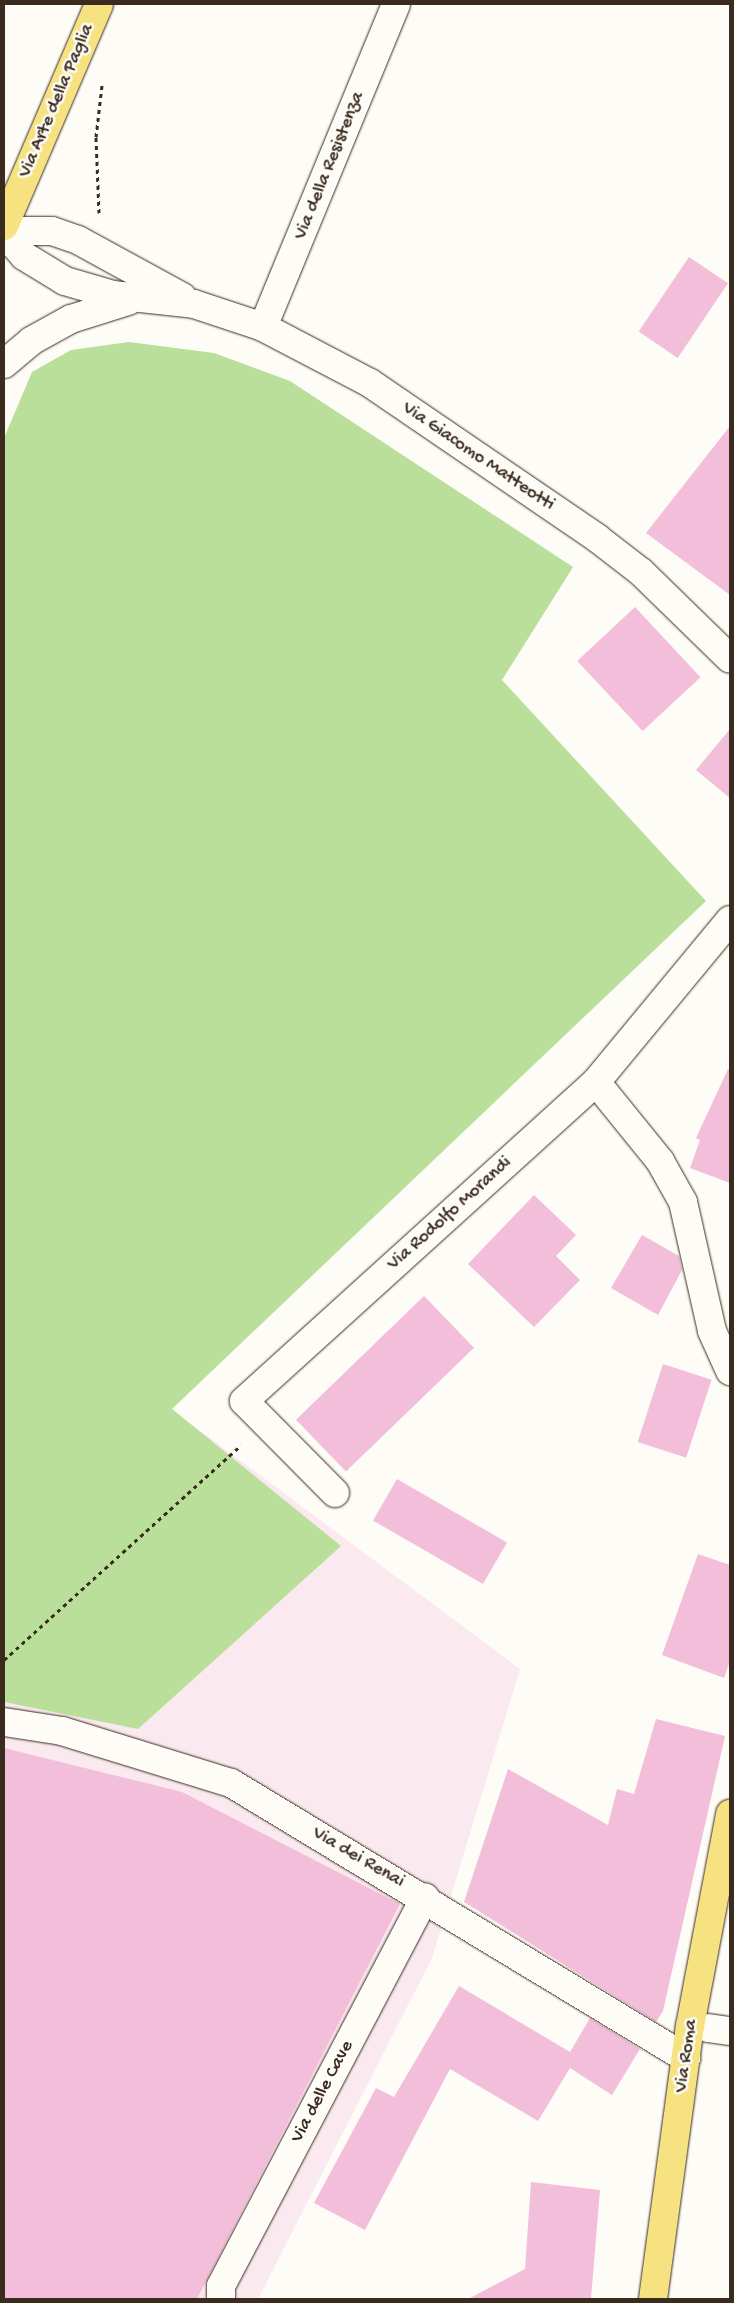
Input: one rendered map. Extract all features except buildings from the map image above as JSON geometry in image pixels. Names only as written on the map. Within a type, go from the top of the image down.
[{"type":"main road","name":"Via Arte della Paglia","points":[[4,226],[99,4]]},
{"type":"main road","name":"Via Roma","points":[[653,2299],[686,2058],[727,1850],[730,1814]]},
{"type":"street","name":"Via della Resistenza","points":[[263,328],[396,4]]},
{"type":"street","name":"Via Giacomo Matteotti","points":[[4,232],[52,231],[122,260],[194,304]]},
{"type":"street","name":"Via Giacomo Matteotti","points":[[4,232],[24,256],[64,281],[113,296],[145,297],[194,304],[263,328],[370,383],[597,538],[641,572],[730,659]]},
{"type":"street","name":"Via Giacomo Matteotti","points":[[4,364],[31,341],[71,319],[145,297]]},
{"type":"street","name":"Via Rodolfo Morandi","points":[[334,1493],[244,1401],[596,1082],[730,920]]},
{"type":"street","points":[[596,1082],[660,1161],[683,1202],[712,1331],[730,1371]]},
{"type":"street","name":"Via dei Renai","points":[[4,1722],[62,1731],[231,1783],[425,1897],[686,2058]]},
{"type":"street","name":"Via delle Cave","points":[[221,2293],[425,1897]]},
{"type":"path","points":[[104,76],[96,137],[99,213],[107,241],[122,260]]},
{"type":"path","points":[[4,1660],[265,1423]]},
{"type":"shaded area","points":[[171,1409],[520,1669],[432,1958],[258,2299],[4,2299],[4,1595]]},
{"type":"green space","points":[[129,342],[214,353],[290,381],[573,567],[502,680],[706,901],[172,1409],[341,1546],[138,1729],[4,1702],[4,438],[32,372],[71,350]]}]
